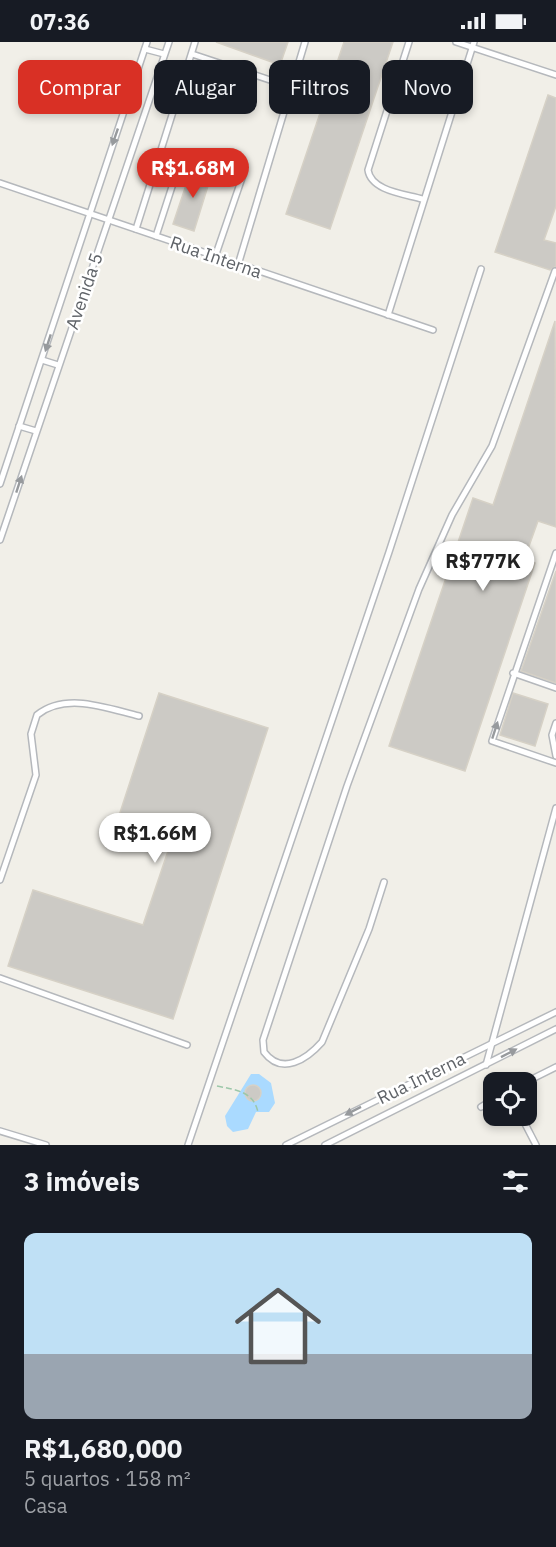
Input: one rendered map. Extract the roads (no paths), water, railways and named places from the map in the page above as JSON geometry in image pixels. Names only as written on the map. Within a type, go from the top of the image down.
[{"type":"lane","name":"Avenida 5","points":[[0,484],[147,42]]},
{"type":"lane","name":"Avenida 5","points":[[0,540],[168,42]]},
{"type":"lane","points":[[136,229],[195,42]]},
{"type":"lane","points":[[299,60],[305,42]]},
{"type":"lane","points":[[410,42],[368,170],[372,180],[378,185],[422,199]]},
{"type":"lane","points":[[456,42],[473,45],[556,75]]},
{"type":"lane","points":[[388,315],[422,199],[473,45]]},
{"type":"lane","points":[[145,49],[164,54]]},
{"type":"lane","points":[[192,54],[269,80]]},
{"type":"lane","points":[[238,265],[283,114]]},
{"type":"lane","points":[[156,236],[179,165],[185,156],[196,155],[239,171],[243,176],[215,257]]},
{"type":"lane","name":"Rua Interna","points":[[0,183],[433,330]]},
{"type":"lane","points":[[188,1145],[210,1085],[481,269]]},
{"type":"lane","points":[[384,882],[369,929],[322,1041],[313,1052],[294,1064],[283,1065],[274,1061],[264,1052],[263,1040],[347,786],[419,589],[444,530],[492,446],[555,271]]},
{"type":"lane","points":[[42,360],[58,365]]},
{"type":"lane","points":[[19,426],[36,431]]},
{"type":"lane","points":[[556,553],[513,673],[492,741],[556,763]]},
{"type":"lane","points":[[513,673],[556,688]]},
{"type":"lane","points":[[0,880],[36,775],[31,734],[37,715],[54,705],[74,703],[139,716]]},
{"type":"lane","points":[[556,723],[552,735],[556,756]]},
{"type":"lane","points":[[486,1065],[535,892],[556,808]]},
{"type":"lane","points":[[0,978],[187,1045]]},
{"type":"lane","name":"Rua Interna","points":[[286,1145],[556,1012]]},
{"type":"lane","points":[[325,1145],[556,1029]]},
{"type":"lane","points":[[537,1076],[556,1066]]},
{"type":"lane","points":[[526,1126],[536,1145]]},
{"type":"lane","points":[[0,1131],[46,1145]]},
{"type":"lane","points":[[22,1145],[31,1140]]},
{"type":"water","points":[[251,1074],[259,1074],[271,1083],[275,1103],[269,1112],[256,1112],[248,1129],[233,1132],[227,1126],[225,1116]]}]
